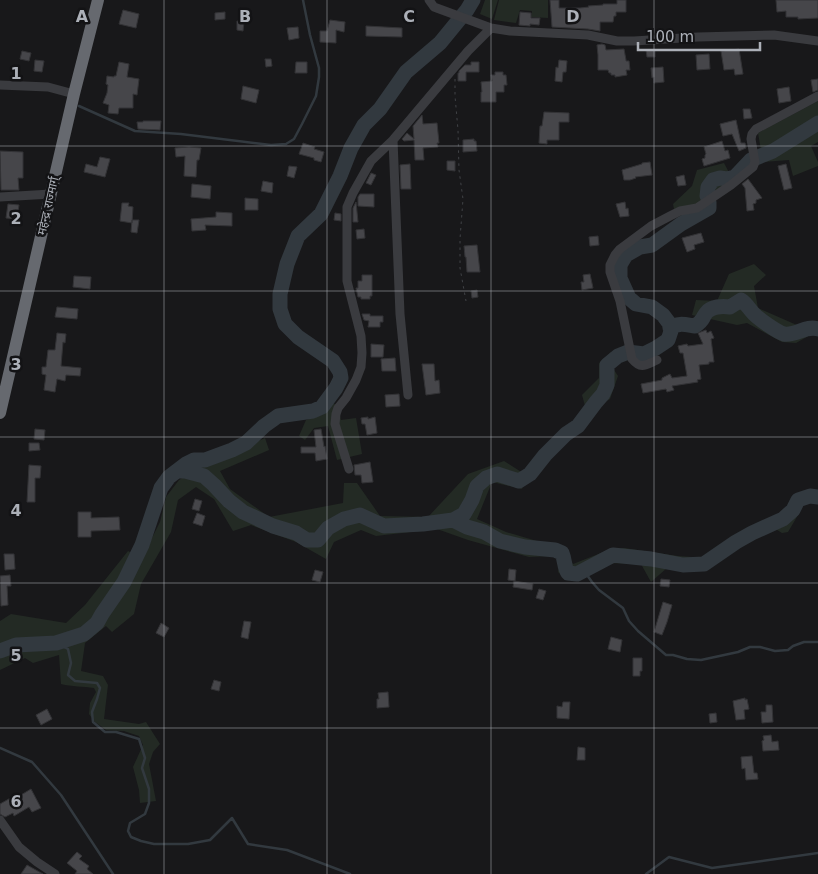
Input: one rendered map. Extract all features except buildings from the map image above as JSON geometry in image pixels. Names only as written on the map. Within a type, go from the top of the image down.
[{"type":"highway","name":"महेन्द्र राज्मार्ग्","points":[[0,413],[74,94],[98,0]]},
{"type":"street","points":[[429,0],[434,7],[490,27],[510,30],[588,35],[617,41],[774,35],[818,41]]},
{"type":"street","points":[[349,469],[335,424],[336,414],[356,380],[361,367],[362,353],[361,336],[347,281],[347,207],[371,161],[393,140],[416,110],[490,27]]},
{"type":"street","points":[[0,85],[48,87],[74,94]]},
{"type":"street","points":[[657,360],[643,366],[637,364],[632,358],[620,301],[610,272],[610,265],[615,255],[620,249],[651,226],[680,211],[697,208],[731,185],[753,167],[754,158],[751,139],[756,129],[818,96]]},
{"type":"street","points":[[393,140],[400,314],[408,395]]},
{"type":"street","points":[[0,197],[51,194]]},
{"type":"street","points":[[0,820],[19,847],[55,874]]},
{"type":"path","points":[[456,66],[455,96],[459,170],[463,199],[460,268],[466,301]]},
{"type":"shaded area","points":[[485,0],[498,0],[492,19],[480,14]]},
{"type":"shaded area","points":[[499,0],[548,0],[548,18],[531,17],[532,11],[520,10],[516,23],[494,20]]},
{"type":"shaded area","points":[[818,101],[818,142],[811,146],[818,166],[793,176],[789,160],[763,162],[758,133]]},
{"type":"shaded area","points":[[724,163],[733,180],[696,206],[674,209],[673,204],[692,186],[697,170]]},
{"type":"shaded area","points":[[754,264],[766,275],[754,286],[758,308],[799,326],[818,321],[818,335],[812,334],[796,343],[782,342],[747,323],[737,325],[692,315],[696,300],[717,301],[729,274]]},
{"type":"shaded area","points":[[623,350],[627,359],[612,367],[618,376],[610,399],[587,413],[582,395],[599,378],[599,363],[611,352]]},
{"type":"shaded area","points":[[331,402],[337,405],[341,420],[356,418],[362,454],[337,460],[328,426],[314,428],[305,440],[299,436],[306,420],[323,414]]},
{"type":"shaded area","points":[[265,438],[269,450],[220,471],[230,489],[269,517],[343,503],[344,483],[357,483],[380,516],[428,517],[468,474],[504,461],[526,475],[522,489],[492,482],[477,519],[506,532],[564,549],[573,564],[611,549],[624,548],[706,558],[721,550],[727,556],[704,569],[679,571],[667,568],[651,582],[641,564],[606,563],[566,579],[558,572],[561,559],[551,556],[529,557],[437,529],[376,536],[361,530],[334,542],[326,559],[296,542],[251,525],[233,531],[214,499],[196,487],[178,500],[171,532],[141,584],[134,614],[112,632],[106,626],[85,643],[81,671],[103,676],[108,685],[104,719],[139,724],[146,722],[160,744],[153,752],[149,764],[156,801],[140,803],[133,767],[143,745],[139,736],[124,731],[106,730],[95,722],[89,714],[90,703],[96,692],[94,688],[61,684],[59,655],[33,663],[25,658],[0,670],[0,621],[11,614],[66,623],[85,605],[128,551],[142,558],[160,522],[166,497],[179,480],[205,464]]},
{"type":"shaded area","points":[[800,496],[801,510],[788,532],[782,533],[774,528],[772,522],[781,517],[784,510]]},
{"type":"waterway","points":[[79,106],[135,131],[181,134],[271,145],[286,144],[294,139],[316,96],[319,77],[319,68],[303,0]]},
{"type":"waterway","points":[[0,651],[16,645],[56,643],[84,634],[97,623],[124,582],[142,545],[161,488],[169,477],[194,460],[205,460],[246,443],[278,416],[313,411],[322,407],[336,388],[341,378],[340,372],[333,361],[298,337],[285,324],[280,309],[280,294],[287,264],[298,236],[321,214],[340,176],[351,148],[364,125],[380,109],[406,72],[440,43],[473,0]]},
{"type":"waterway","points":[[707,196],[708,187],[713,180],[735,177],[751,160],[773,151],[818,123]]},
{"type":"waterway","points":[[178,471],[204,476],[243,512],[273,526],[296,533],[307,540],[318,540],[328,528],[344,519],[360,515],[384,526],[453,520],[464,514],[477,486],[486,478],[497,474],[519,481],[530,474],[545,455],[566,434],[578,426],[603,394],[607,385],[607,365],[618,356],[628,352],[644,354],[668,340],[671,331],[669,323],[663,315],[652,307],[636,304],[629,298],[620,278],[620,265],[626,255],[640,247],[652,245],[681,224],[709,208],[709,202]]},
{"type":"waterway","points":[[670,328],[679,324],[695,326],[711,309],[730,307],[741,300],[760,319],[784,334],[793,334],[809,328],[818,329]]},
{"type":"waterway","points":[[453,520],[484,532],[500,541],[525,547],[555,550],[562,553],[568,573],[577,574],[613,555],[683,565],[704,564],[736,542],[783,519],[793,510],[798,500],[810,496],[818,497]]},
{"type":"waterway","points":[[581,571],[587,575],[599,590],[623,608],[629,621],[638,631],[666,655],[701,660],[738,652],[750,647],[760,647],[775,651],[788,650],[804,642],[818,642]]},
{"type":"waterway","points":[[56,643],[68,649],[71,663],[68,675],[75,681],[97,683],[100,688],[92,712],[93,722],[105,732],[116,732],[139,739],[145,758],[142,768],[149,789],[149,803],[145,814],[130,823],[128,831],[131,837],[154,844],[188,844],[210,840],[232,818],[248,844],[287,850],[350,874]]},
{"type":"waterway","points":[[0,748],[32,762],[61,795],[113,874]]},
{"type":"waterway","points":[[646,874],[669,857],[712,868],[818,853]]}]
